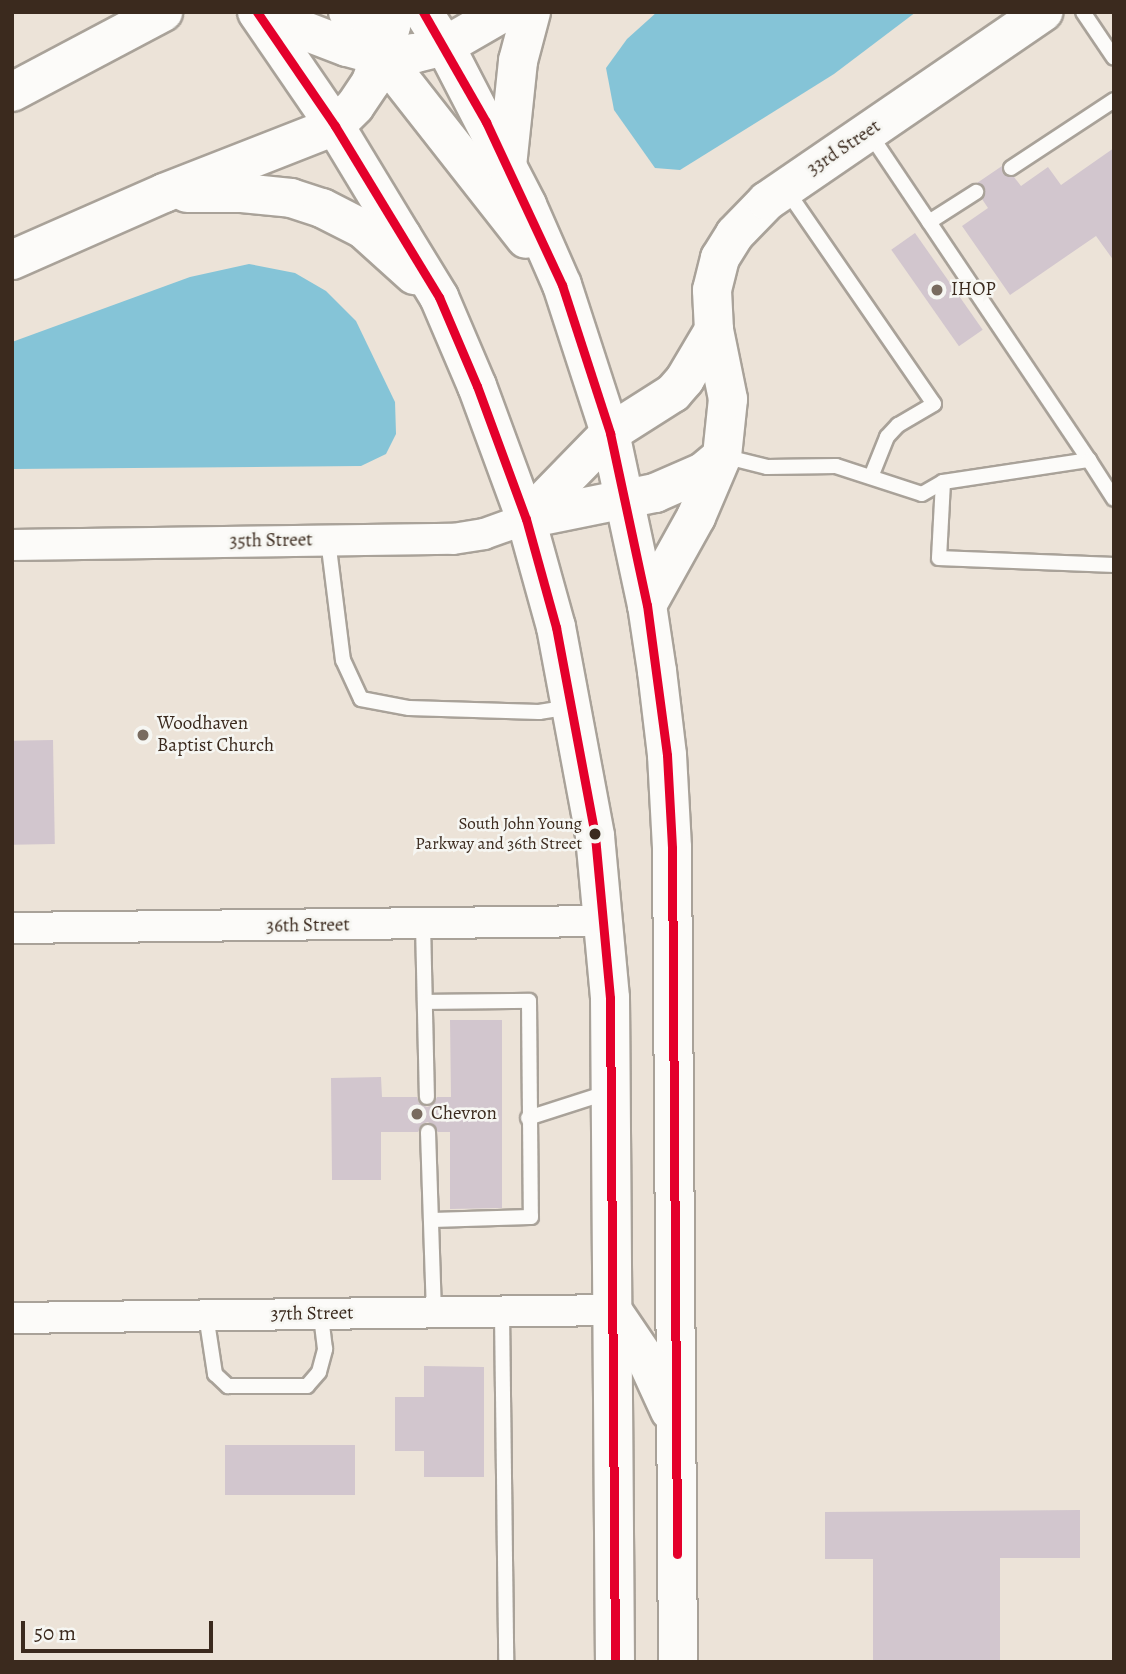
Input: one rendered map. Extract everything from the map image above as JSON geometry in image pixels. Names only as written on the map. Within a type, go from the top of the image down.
[{"type":"main road","points":[[12,92],[163,12]]},
{"type":"main road","points":[[348,12],[562,285]]},
{"type":"main road","points":[[12,260],[164,193],[335,126],[355,106],[370,82],[382,56],[392,12]]},
{"type":"main road","points":[[422,12],[445,46],[507,166],[562,285],[610,433],[647,605],[667,755],[672,848],[678,1662]]},
{"type":"main road","points":[[258,13],[347,47],[382,56],[416,53],[445,46],[504,12]]},
{"type":"main road","points":[[507,166],[517,61],[531,12]]},
{"type":"main road","name":"33rd Street","points":[[647,605],[696,516],[722,456],[728,400],[714,330],[712,290],[720,258],[735,234],[767,201],[785,188],[1043,12]]},
{"type":"main road","points":[[258,13],[335,126],[439,297],[477,386],[526,519],[555,627],[595,836],[610,998],[615,1662]]},
{"type":"main road","points":[[164,193],[242,193],[291,198],[322,208],[363,229],[439,297]]},
{"type":"main road","points":[[526,519],[610,433],[673,393],[685,379],[714,330]]},
{"type":"main road","points":[[526,519],[625,500],[676,485],[703,472],[722,456]]},
{"type":"main road","points":[[611,1310],[648,1363],[676,1424]]},
{"type":"street","name":"35th Street","points":[[12,545],[453,539],[484,534],[526,519]]},
{"type":"street","name":"36th Street","points":[[12,928],[604,921]]},
{"type":"street","name":"37th Street","points":[[12,1318],[611,1310]]},
{"type":"lane","points":[[1083,12],[1114,58]]},
{"type":"lane","points":[[1011,168],[1114,100]]},
{"type":"lane","points":[[868,132],[1114,499]]},
{"type":"lane","points":[[785,188],[934,404],[898,425],[887,437],[871,477]]},
{"type":"lane","points":[[929,222],[976,192]]},
{"type":"lane","points":[[722,456],[767,467],[836,466],[922,494],[943,482],[1089,460]]},
{"type":"lane","points":[[943,482],[939,558],[1114,565]]},
{"type":"lane","points":[[328,540],[343,660],[361,699],[408,708],[539,712],[572,706]]},
{"type":"lane","points":[[423,924],[427,1097]]},
{"type":"lane","points":[[425,1002],[529,1001],[531,1217],[431,1220]]},
{"type":"lane","points":[[528,1118],[611,1091]]},
{"type":"lane","points":[[428,1132],[434,1312]]},
{"type":"lane","points":[[502,1311],[506,1662]]},
{"type":"lane","points":[[206,1315],[215,1374],[228,1387],[307,1386],[319,1372],[326,1349],[321,1314]]},
{"type":"water","points":[[657,12],[916,12],[834,74],[680,170],[655,168],[614,110],[606,68],[627,39]]},
{"type":"water","points":[[249,264],[295,273],[326,291],[356,321],[395,402],[396,434],[386,454],[361,466],[12,469],[12,342],[190,277]]},
{"type":"building","points":[[1114,148],[1114,261],[1096,236],[1010,295],[962,226],[988,208],[982,199],[984,187],[977,183],[1002,166],[1003,174],[1014,177],[1021,186],[1048,167],[1061,185]]},
{"type":"building","name":"IHOP","points":[[915,233],[983,330],[959,346],[891,250]]},
{"type":"building","points":[[53,740],[55,844],[14,845],[12,741]]},
{"type":"building","name":"Chevron","points":[[450,1020],[502,1020],[502,1208],[450,1209],[450,1132],[438,1132],[428,1122],[422,1124],[418,1132],[381,1132],[381,1180],[332,1180],[331,1078],[381,1077],[382,1097],[417,1097],[419,1103],[427,1107],[433,1105],[437,1097],[451,1097]]},
{"type":"building","points":[[424,1366],[484,1367],[484,1477],[424,1477],[424,1451],[395,1451],[395,1397],[424,1397]]},
{"type":"building","points":[[225,1445],[355,1445],[355,1495],[225,1495]]},
{"type":"building","points":[[1080,1510],[1080,1558],[1000,1558],[1000,1662],[873,1662],[873,1559],[825,1559],[825,1512]]},
{"type":"transit line","points":[[257,12],[335,126],[439,297],[477,386],[526,519],[556,627],[595,836],[610,998],[615,1662]]},
{"type":"transit line","points":[[423,12],[486,122],[562,285],[610,433],[647,605],[667,755],[672,848],[677,1554]]},
{"type":"place","name":"IHOP","points":[[937,290]]},
{"type":"place","name":"Woodhaven Baptist Church","points":[[143,735]]},
{"type":"place","name":"South John Young Parkway and 36th Street","points":[[595,834]]},
{"type":"place","name":"Chevron","points":[[417,1114]]}]
